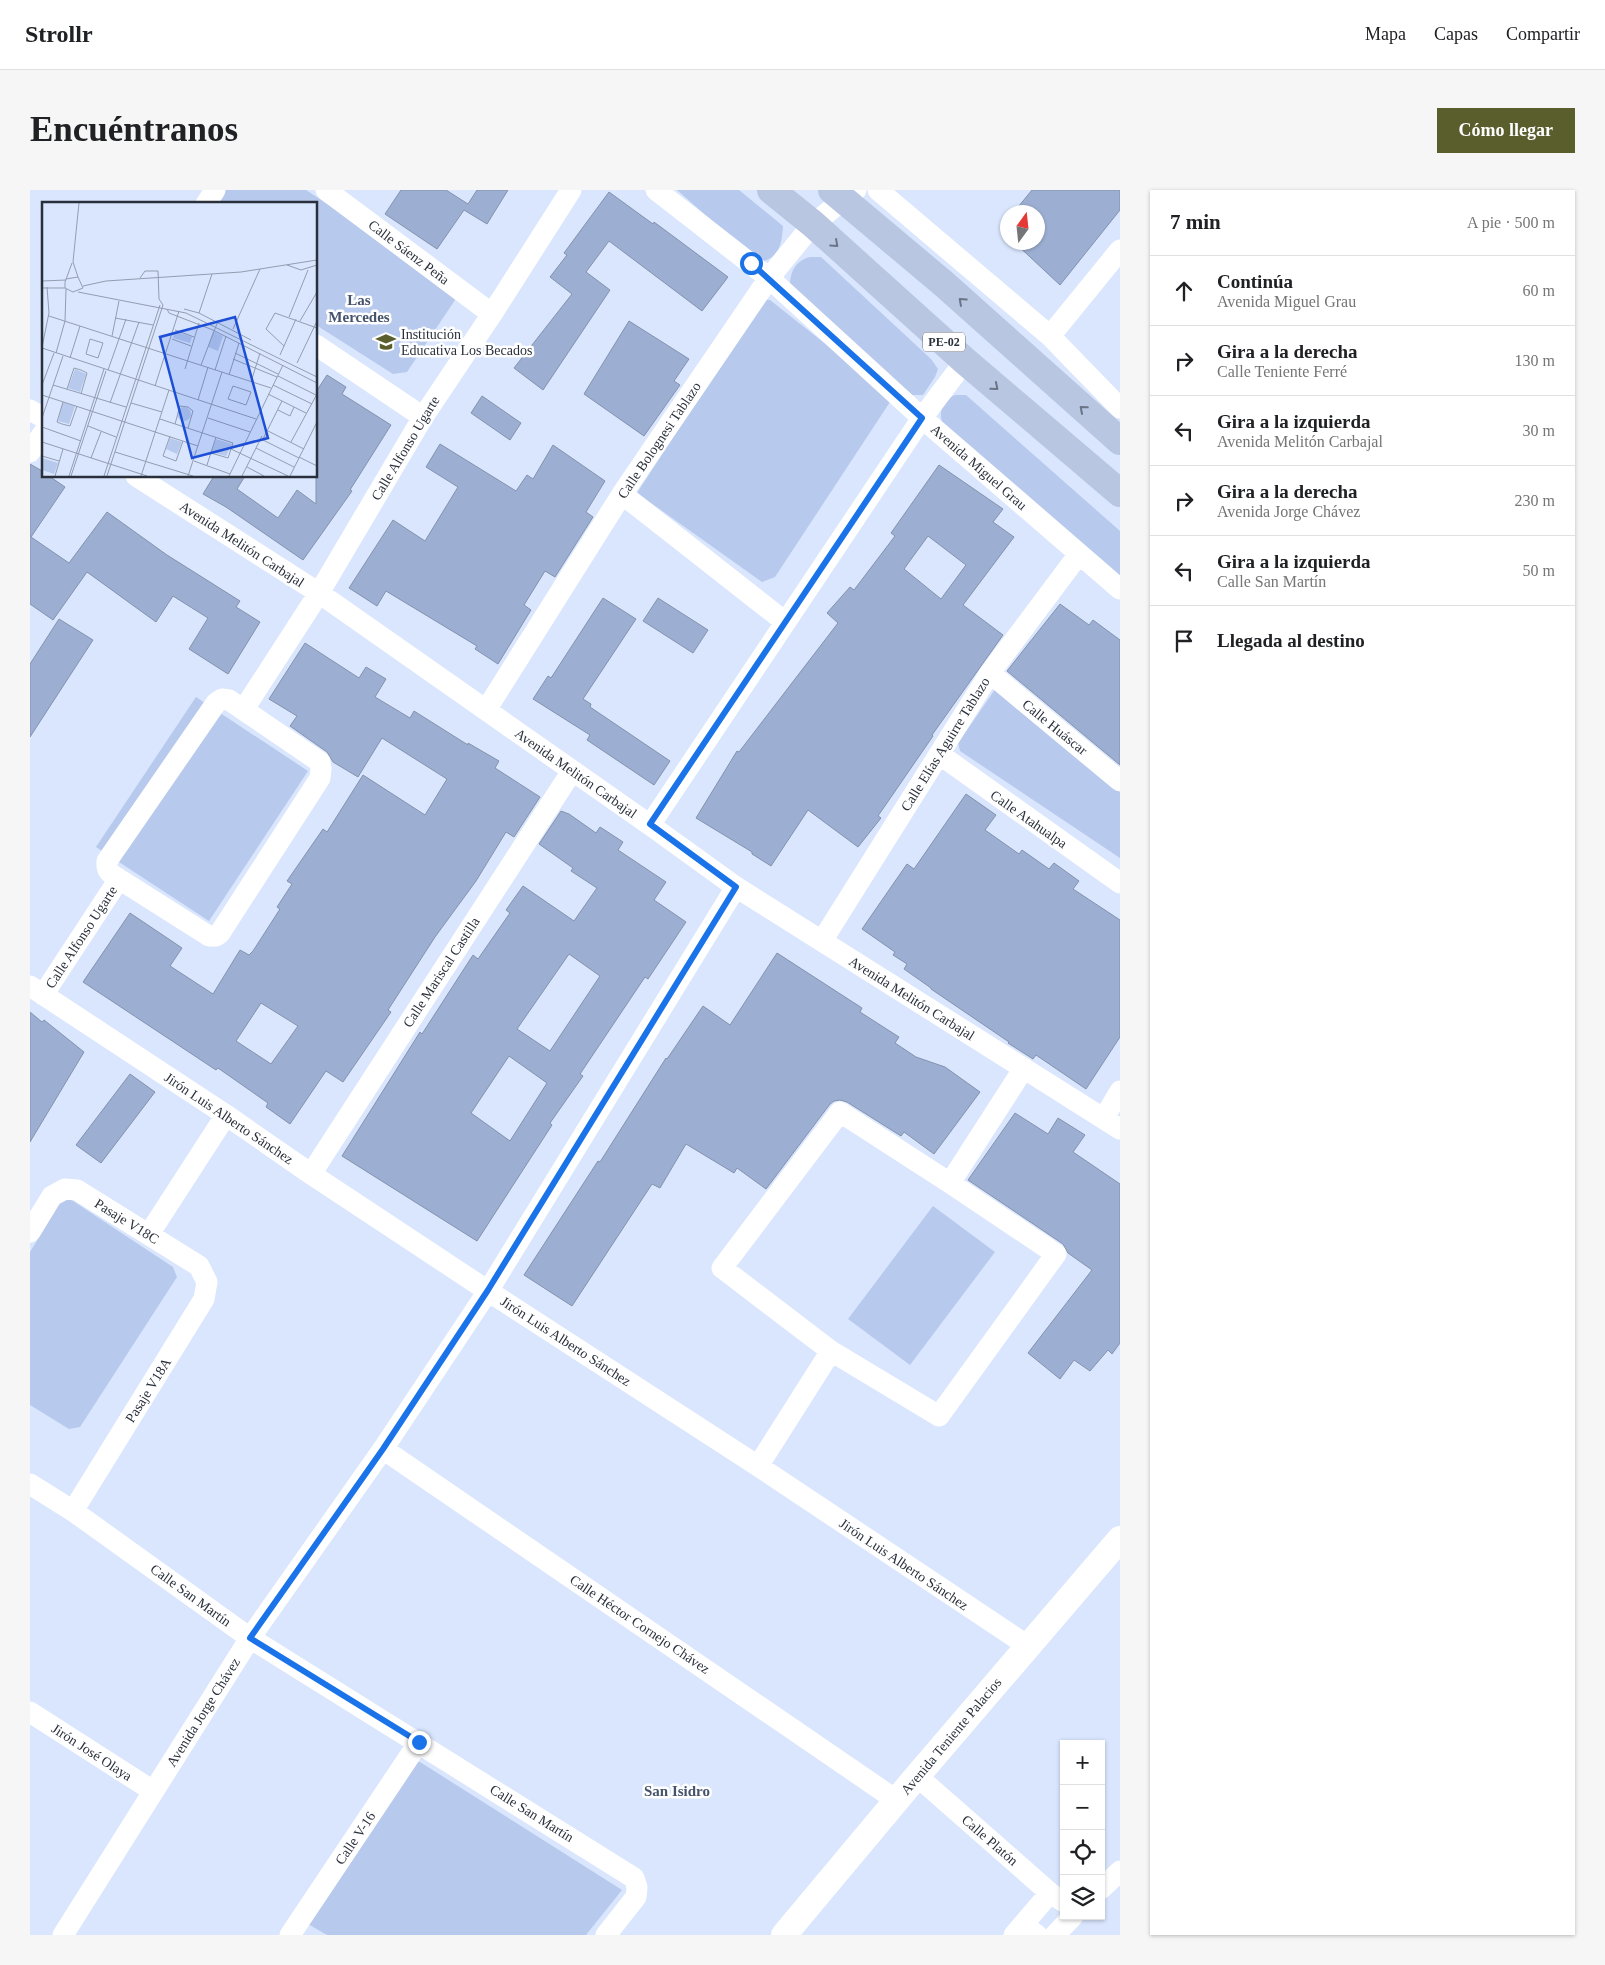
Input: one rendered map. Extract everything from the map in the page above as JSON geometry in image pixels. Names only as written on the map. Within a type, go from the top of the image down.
[{"type":"highway","name":"PE-02","points":[[771,190],[813,224],[965,361],[1120,493]]},
{"type":"highway","points":[[843,192],[1120,441]]},
{"type":"street","points":[[207,202],[215,190]]},
{"type":"street","name":"Calle Sáenz Peña","points":[[326,190],[492,314]]},
{"type":"street","name":"Calle Alfonso Ugarte","points":[[244,709],[318,593],[423,417],[492,314],[571,190]]},
{"type":"street","name":"Avenida Miguel Grau","points":[[656,190],[769,278],[922,418],[1120,589]]},
{"type":"street","points":[[878,190],[1050,336],[1120,408]]},
{"type":"street","name":"Calle Bolognesi Tablazo","points":[[486,710],[622,494],[769,278],[813,224],[843,192]]},
{"type":"street","points":[[1050,336],[1120,250]]},
{"type":"street","points":[[318,346],[423,417]]},
{"type":"street","points":[[650,824],[922,418],[965,361]]},
{"type":"street","points":[[30,410],[42,417]]},
{"type":"street","points":[[30,452],[42,435]]},
{"type":"street","name":"Avenida Melitón Carbajal","points":[[139,478],[318,593],[650,824],[736,887],[1112,1123]]},
{"type":"street","points":[[622,494],[784,622]]},
{"type":"street","name":"Calle Elías Aguirre Tablazo","points":[[822,941],[990,674],[1079,554]]},
{"type":"street","name":"Calle Huáscar","points":[[990,674],[1120,781]]},
{"type":"street","points":[[222,699],[229,700],[320,762],[320,778],[220,933],[216,936],[209,936],[119,880],[108,872],[107,861],[216,702],[222,699]]},
{"type":"street","name":"Calle Atahualpa","points":[[939,754],[1120,883]]},
{"type":"street","name":"Calle Mariscal Castilla","points":[[311,1174],[572,770]]},
{"type":"street","name":"Calle Alfonso Ugarte","points":[[36,990],[119,880]]},
{"type":"street","name":"Avenida Jorge Chávez","points":[[63,1935],[250,1638],[383,1449],[488,1290],[736,887]]},
{"type":"street","name":"Jirón Luis Alberto Sánchez","points":[[36,990],[226,1115],[311,1174],[758,1466],[1028,1646]]},
{"type":"street","points":[[950,1183],[1024,1068]]},
{"type":"street","points":[[1112,1123],[1120,1091]]},
{"type":"street","points":[[840,1112],[1056,1254],[939,1416],[831,1351],[722,1268],[840,1112]]},
{"type":"street","points":[[149,1234],[226,1115]]},
{"type":"street","name":"Pasaje V18C","points":[[30,1232],[52,1196],[65,1189],[78,1190],[199,1266]]},
{"type":"street","name":"Pasaje V18A","points":[[73,1511],[204,1299],[207,1282],[199,1266]]},
{"type":"street","points":[[758,1466],[831,1351]]},
{"type":"street","name":"Calle Héctor Cornejo Chávez","points":[[383,1449],[896,1800]]},
{"type":"street","name":"Calle San Martín","points":[[30,1484],[73,1511],[250,1638],[634,1878],[637,1887],[636,1897],[606,1935]]},
{"type":"street","name":"Avenida Teniente Palacios","points":[[784,1935],[916,1776],[1120,1539]]},
{"type":"street","name":"Jirón José Olaya","points":[[30,1712],[153,1792]]},
{"type":"street","name":"Calle V-16","points":[[295,1934],[419,1742]]},
{"type":"street","name":"Calle Platón","points":[[916,1776],[1057,1898]]},
{"type":"street","points":[[1105,1885],[1120,1871]]},
{"type":"street","points":[[1024,1932],[1057,1898]]},
{"type":"street","points":[[1055,1935],[1070,1920]]},
{"type":"shaded area","points":[[220,190],[306,190],[449,284],[455,300],[407,372],[393,374],[318,326],[318,202],[213,202]]},
{"type":"shaded area","points":[[677,190],[739,190],[783,226],[782,239],[778,250],[771,258],[759,262]]},
{"type":"shaded area","points":[[810,257],[821,257],[931,359],[938,369],[923,395],[912,395],[790,286],[794,268],[801,261]]},
{"type":"shaded area","points":[[763,299],[770,300],[891,396],[890,402],[775,577],[762,582],[637,493]]},
{"type":"shaded area","points":[[955,395],[966,395],[1120,531],[1120,581],[943,425],[942,407],[947,400]]},
{"type":"shaded area","points":[[996,688],[1120,785],[1120,858],[960,751],[958,743]]},
{"type":"shaded area","points":[[196,697],[308,771],[209,921],[96,847]]},
{"type":"shaded area","points":[[70,1199],[173,1267],[177,1277],[80,1427],[69,1429],[30,1405],[30,1252],[61,1201]]},
{"type":"shaded area","points":[[933,1206],[995,1252],[910,1365],[848,1319]]},
{"type":"shaded area","points":[[411,1761],[420,1762],[622,1890],[586,1935],[327,1935],[308,1924]]},
{"type":"building","points":[[401,190],[446,190],[468,204],[477,190],[508,190],[487,224],[464,210],[437,249],[385,214]]},
{"type":"building","points":[[1032,190],[1120,190],[1120,210],[1060,285],[1023,250],[1045,250],[1045,205],[1020,205]]},
{"type":"building","points":[[609,192],[653,224],[654,222],[728,277],[702,311],[609,241],[586,272],[610,290],[543,390],[514,368],[572,294],[550,277],[567,255],[564,253]]},
{"type":"building","points":[[629,321],[689,359],[674,381],[680,385],[644,436],[584,394]]},
{"type":"building","points":[[327,375],[346,387],[342,394],[391,425],[350,490],[352,491],[303,560],[226,507],[203,494],[213,478],[244,478],[237,489],[278,518],[297,490],[316,504],[316,478],[318,478],[318,389]]},
{"type":"building","points":[[482,396],[521,423],[510,440],[471,413]]},
{"type":"building","points":[[440,444],[516,491],[527,475],[533,479],[553,445],[605,481],[586,512],[593,517],[555,577],[545,571],[524,605],[531,610],[498,664],[475,649],[477,646],[386,591],[377,606],[349,588],[393,520],[425,541],[458,487],[426,467]]},
{"type":"building","points":[[30,464],[42,471],[42,478],[52,478],[65,487],[31,537],[69,563],[107,512],[167,555],[240,601],[236,607],[260,622],[228,674],[189,649],[208,618],[173,596],[156,622],[87,572],[53,620],[30,604]]},
{"type":"building","points":[[939,465],[1003,509],[993,522],[1014,537],[963,605],[1003,635],[932,735],[878,816],[881,818],[858,847],[808,810],[771,866],[752,854],[752,852],[696,818],[737,751],[739,752],[838,623],[827,613],[850,587],[854,590],[895,536],[891,533]],"holes":[[[928,536],[966,565],[941,599],[904,569]]]},
{"type":"building","points":[[603,598],[636,619],[583,699],[591,704],[590,707],[670,761],[654,785],[587,740],[590,735],[533,699],[548,676],[551,678]]},
{"type":"building","points":[[658,598],[708,630],[693,653],[643,621]]},
{"type":"building","points":[[1060,604],[1089,625],[1093,620],[1120,640],[1120,765],[1007,671]]},
{"type":"building","points":[[59,619],[93,640],[30,737],[30,664]]},
{"type":"building","points":[[305,643],[359,678],[366,667],[386,679],[375,697],[410,718],[414,711],[468,745],[468,743],[499,761],[495,768],[540,797],[514,837],[506,832],[476,881],[435,937],[388,1010],[391,1012],[343,1082],[326,1071],[290,1124],[266,1107],[268,1103],[218,1068],[216,1070],[83,982],[130,913],[182,948],[170,966],[213,994],[240,950],[249,955],[253,951],[280,909],[277,907],[292,884],[287,881],[323,829],[327,832],[363,775],[425,815],[447,779],[382,738],[358,777],[333,762],[327,752],[290,726],[297,716],[269,699]],"holes":[[[261,1003],[298,1026],[271,1064],[236,1041]]]},
{"type":"building","points":[[966,794],[996,815],[985,830],[1019,854],[1022,850],[1049,869],[1054,863],[1079,881],[1073,889],[1120,920],[1120,1037],[1086,1089],[1036,1055],[1033,1059],[1008,1043],[931,989],[904,969],[907,964],[893,955],[895,952],[862,929],[907,864],[914,869]]},
{"type":"building","points":[[561,811],[569,814],[596,833],[600,827],[623,842],[618,850],[666,882],[654,900],[686,922],[648,979],[645,977],[580,1074],[583,1076],[550,1123],[552,1125],[477,1241],[342,1156],[420,1032],[422,1034],[473,955],[478,959],[510,913],[506,910],[523,886],[574,921],[597,888],[571,871],[573,868],[539,844]],"holes":[[[569,954],[600,976],[550,1051],[517,1029]],[[509,1056],[547,1083],[510,1141],[471,1113]]]},
{"type":"building","points":[[777,953],[862,1008],[860,1012],[899,1037],[895,1043],[916,1057],[945,1067],[980,1092],[934,1154],[904,1132],[901,1136],[847,1102],[840,1100],[830,1104],[766,1189],[737,1168],[734,1173],[686,1144],[660,1188],[652,1184],[572,1306],[524,1275],[598,1161],[600,1162],[666,1058],[703,1006],[730,1025]]},
{"type":"building","points":[[30,1012],[42,1022],[44,1020],[84,1052],[30,1142]]},
{"type":"building","points":[[130,1074],[155,1092],[101,1163],[76,1145]]},
{"type":"building","points":[[1015,1113],[1048,1134],[1058,1118],[1085,1135],[1073,1152],[1120,1184],[1120,1343],[1112,1354],[1108,1350],[1090,1371],[1074,1360],[1060,1379],[1028,1353],[1092,1270],[1068,1253],[1063,1244],[968,1180]]},
{"type":"place","name":"Institución Educativa Los Becados","points":[[386,342]]},
{"type":"district","name":"Las Mercedes","points":[[359,308]]},
{"type":"district","name":"San Isidro","points":[[677,1791]]},
{"type":"route","points":[[419,1742],[250,1638],[383,1449],[488,1290],[736,887],[650,824],[922,418],[751,263]]}]
